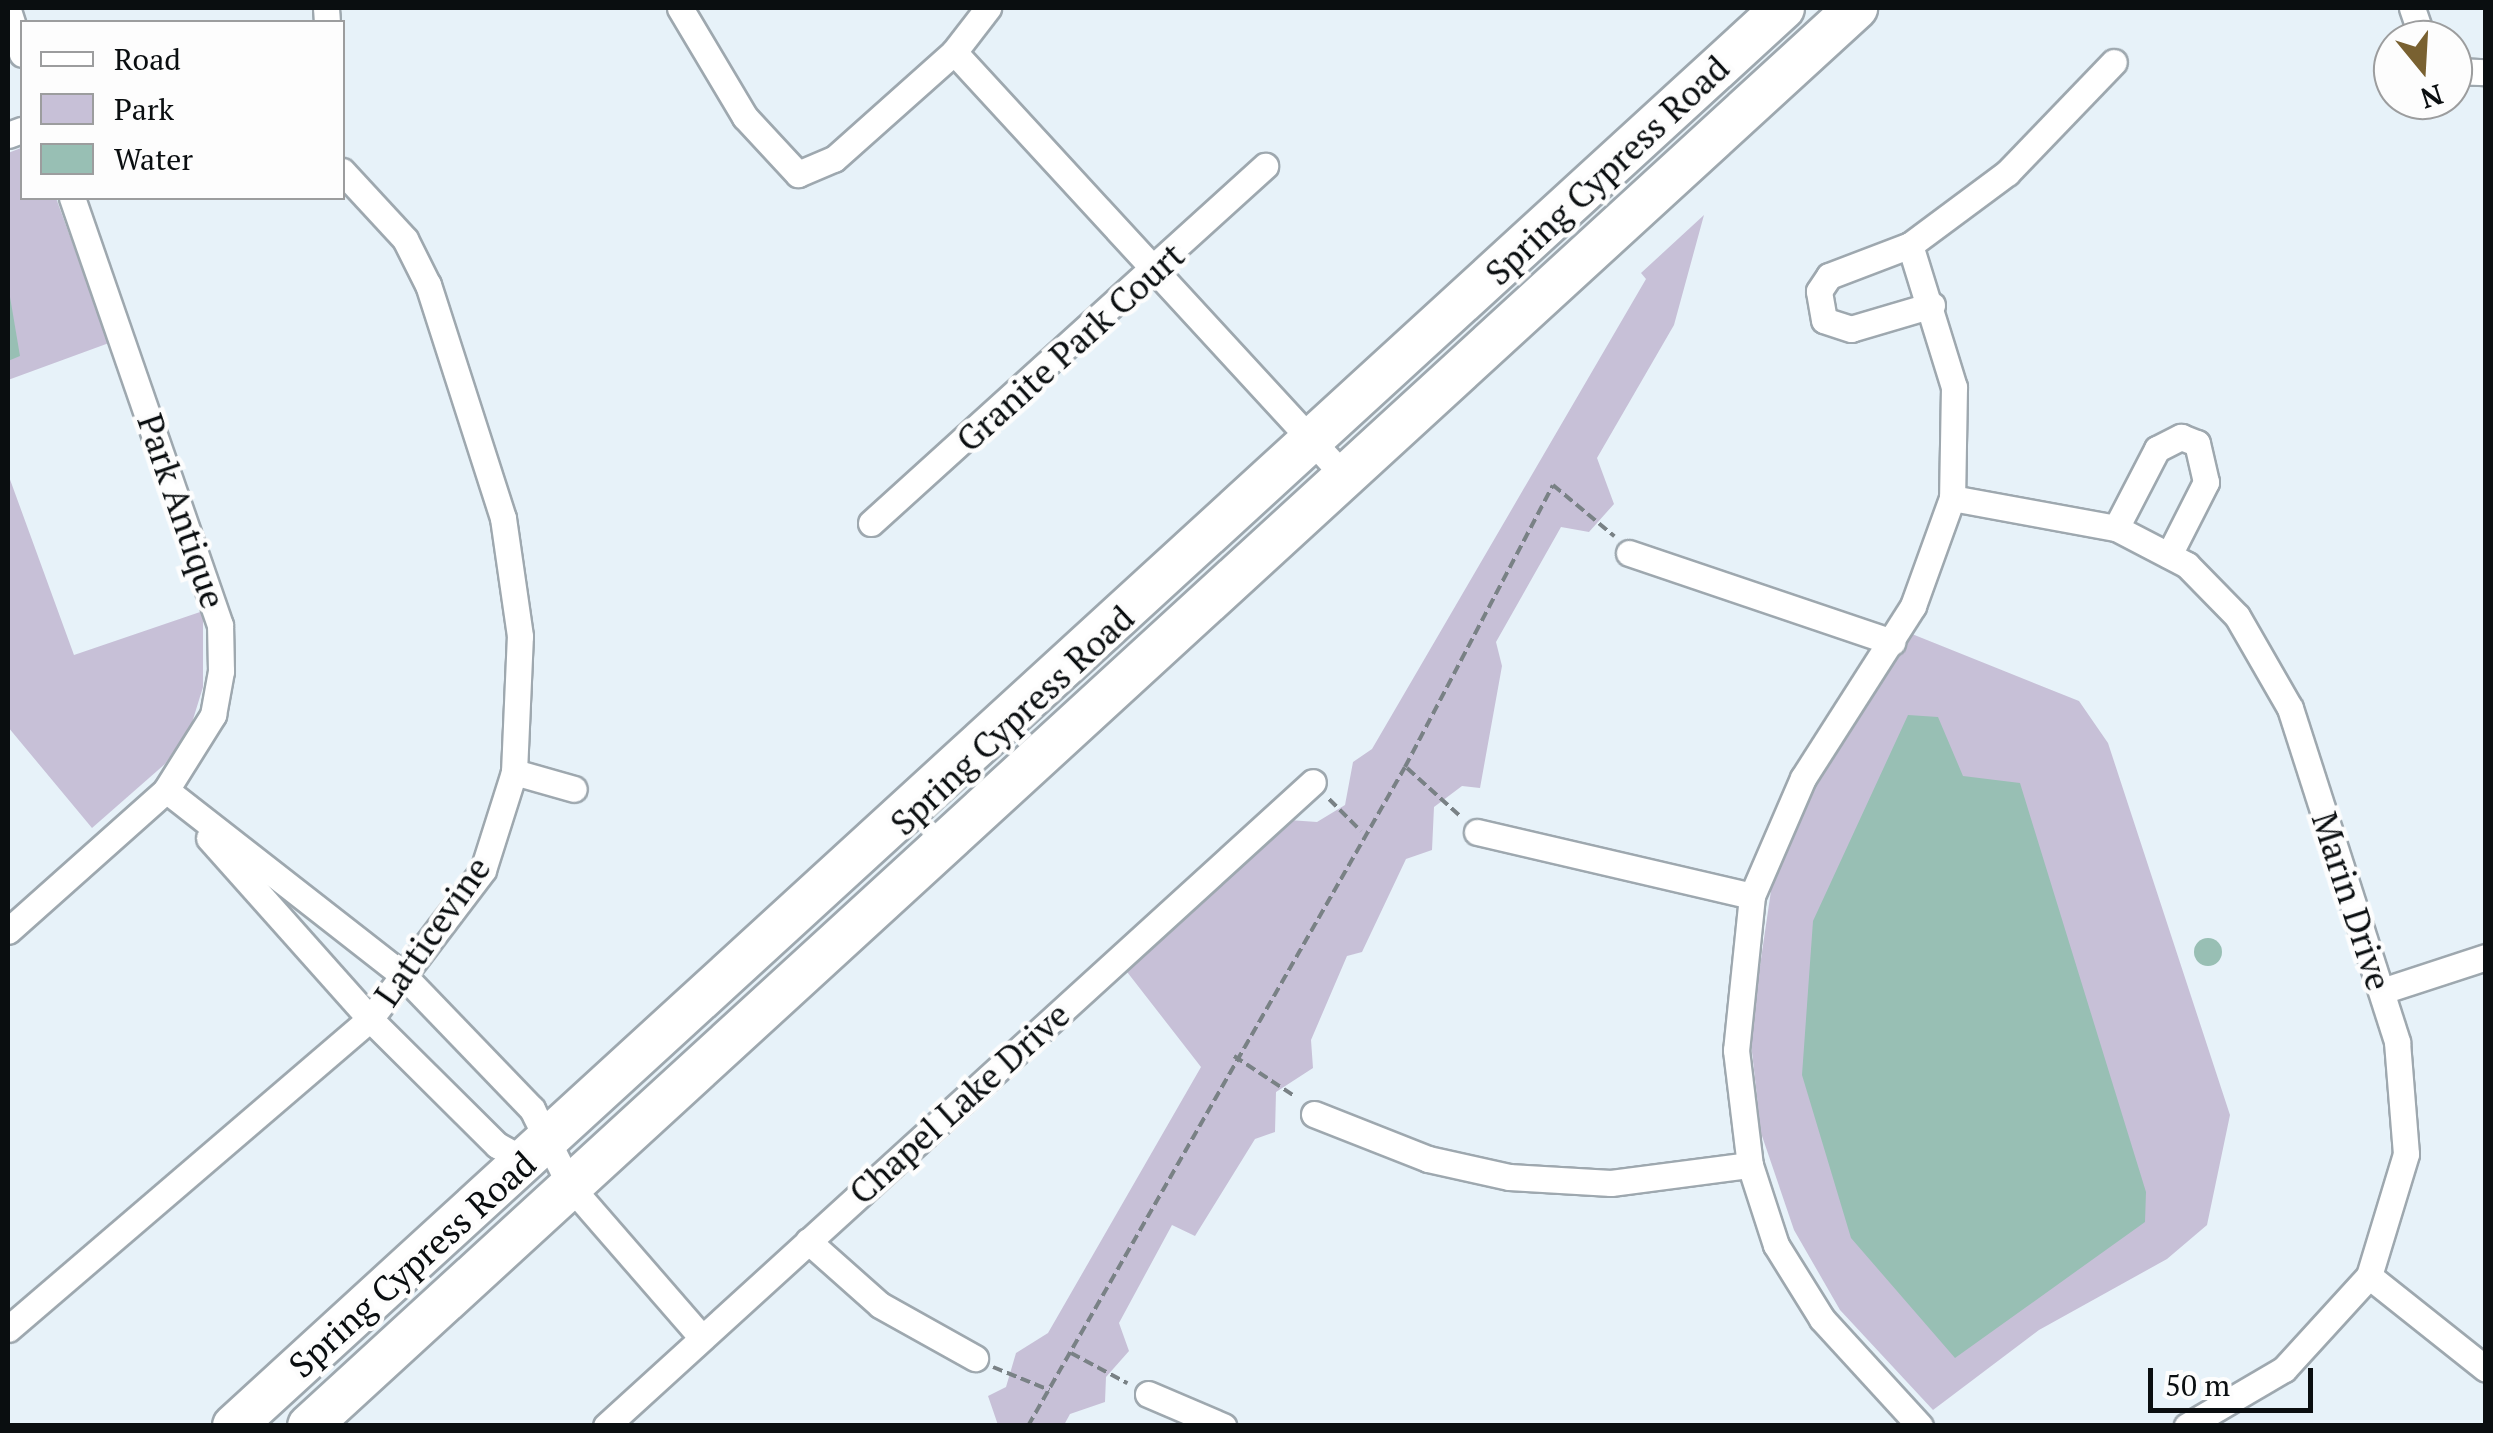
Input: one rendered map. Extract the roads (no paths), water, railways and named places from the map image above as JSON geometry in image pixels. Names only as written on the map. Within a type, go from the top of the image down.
[{"type":"main road","name":"Spring Cypress Road","points":[[234,1426],[914,810],[1784,8]]},
{"type":"main road","name":"Spring Cypress Road","points":[[309,1426],[1348,479],[1856,8]]},
{"type":"main road","points":[[914,810],[948,845]]},
{"type":"street","points":[[680,8],[754,131],[798,174],[834,159],[954,52],[988,8]]},
{"type":"street","points":[[8,10],[20,48]]},
{"type":"street","points":[[954,52],[1154,275],[1348,479]]},
{"type":"street","points":[[1932,305],[1851,328],[1824,320],[1818,306],[1829,276],[1910,245],[2037,147],[2114,62]]},
{"type":"street","name":"Granite Park Court","points":[[871,524],[1154,275],[1265,166]]},
{"type":"street","name":"Latticevine","points":[[8,1330],[370,1018],[483,870],[514,772],[520,636],[503,518],[428,285],[405,239],[345,174]]},
{"type":"street","name":"Park Antique","points":[[8,931],[166,790],[214,715],[220,625],[73,200]]},
{"type":"street","points":[[1910,245],[1932,305],[1954,387],[1952,498],[1892,642],[1803,778],[1752,896],[1736,1000],[1750,1165],[1776,1246],[1822,1318],[1920,1426]]},
{"type":"street","points":[[2116,528],[2157,449],[2182,438],[2197,443],[2206,482],[2169,555]]},
{"type":"street","name":"Marin Drive","points":[[1952,498],[2116,528],[2169,555],[2237,616],[2275,674],[2382,991],[2404,1074],[2406,1154],[2369,1276],[2284,1369],[2188,1426]]},
{"type":"street","points":[[1629,554],[1892,642]]},
{"type":"street","points":[[514,772],[574,789]]},
{"type":"street","name":"Chapel Lake Drive","points":[[606,1426],[1313,782]]},
{"type":"street","points":[[166,790],[404,975],[532,1109],[537,1152]]},
{"type":"street","points":[[166,790],[370,1018],[497,1145],[537,1152],[702,1338]]},
{"type":"street","points":[[1477,832],[1752,896]]},
{"type":"street","points":[[2382,991],[2486,956]]},
{"type":"street","points":[[1314,1114],[1428,1159],[1509,1177],[1611,1183],[1750,1165]]},
{"type":"street","points":[[808,1241],[880,1305],[975,1358]]},
{"type":"street","points":[[2369,1276],[2486,1369]]},
{"type":"street","points":[[1148,1394],[1223,1426]]},
{"type":"water","points":[[8,285],[20,356],[8,361]]},
{"type":"water","points":[[1908,715],[1938,717],[1963,776],[2020,783],[2146,1192],[2145,1222],[1955,1358],[1851,1238],[1802,1075],[1813,921]]},
{"type":"water","points":[[2208,938],[2218,942],[2222,952],[2218,962],[2208,966],[2198,962],[2194,952],[2198,942]]}]
